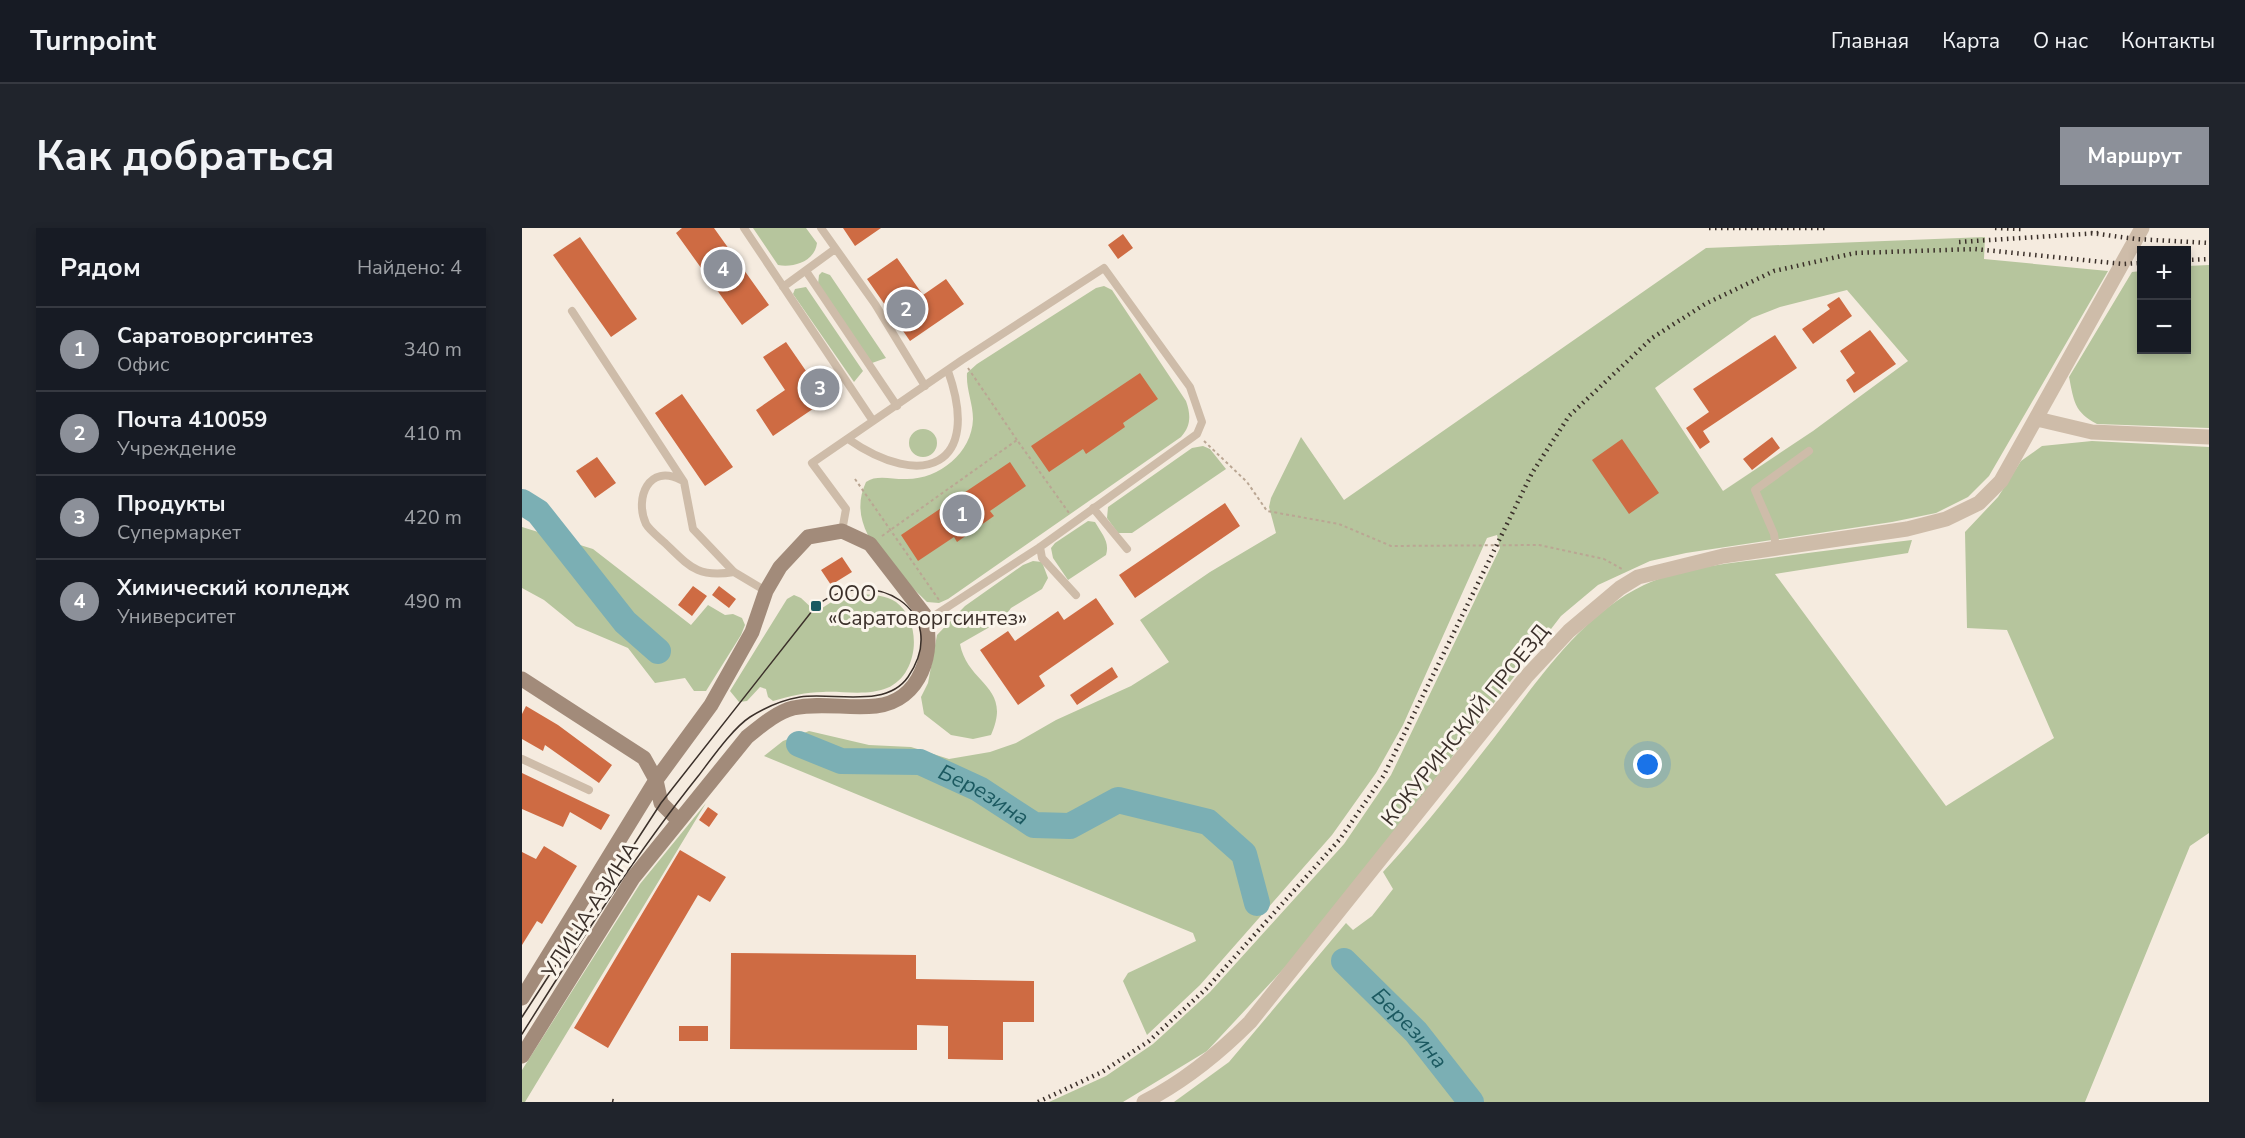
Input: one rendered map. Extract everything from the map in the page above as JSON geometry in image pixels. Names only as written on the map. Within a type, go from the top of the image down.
[{"type":"street","name":"КОКУРИНСКИЙ ПРОЕЗД","points":[[1144,1102],[1168,1090],[1214,1058],[1250,1022],[1373,872],[1526,677],[1569,631],[1620,588],[1638,577],[1723,556],[1907,529],[1946,519],[1979,503],[2001,481],[2142,228]]},
{"type":"street","points":[[2037,419],[2092,432],[2209,437]]},
{"type":"street","points":[[842,531],[870,544],[903,584],[926,621]]},
{"type":"street","name":"УЛИЦА АЗИНА","points":[[522,998],[656,780],[711,705],[752,632],[766,591],[780,567],[808,537],[842,531]]},
{"type":"street","name":"УЛИЦА АЗИНА","points":[[522,1056],[633,878],[678,819],[747,737],[770,718],[790,709],[813,704],[876,706],[890,702],[911,688],[919,678],[926,660],[926,621]]},
{"type":"street","points":[[523,681],[644,758],[656,780],[661,803],[678,819]]},
{"type":"lane","points":[[744,228],[873,421]]},
{"type":"lane","points":[[820,228],[875,304],[926,386]]},
{"type":"lane","points":[[783,286],[835,249]]},
{"type":"lane","points":[[842,531],[846,509],[812,463],[962,360],[1104,268],[1190,387],[1202,422],[1197,434],[1040,547],[926,621]]},
{"type":"lane","points":[[806,271],[897,406]]},
{"type":"lane","points":[[572,311],[684,482],[693,529],[734,572],[766,591]]},
{"type":"lane","points":[[848,439],[873,456],[900,466],[919,467],[934,464],[946,455],[957,435],[957,403],[948,371]]},
{"type":"lane","points":[[1776,548],[1774,534],[1755,490],[1809,451]]},
{"type":"lane","points":[[684,482],[670,475],[657,476],[648,482],[642,507],[647,525],[692,569],[713,576],[734,572]]},
{"type":"lane","points":[[1093,508],[1127,549]]},
{"type":"lane","points":[[1040,547],[1042,558],[1076,595]]},
{"type":"lane","points":[[522,759],[589,790]]},
{"type":"path","points":[[962,360],[1074,521]]},
{"type":"path","points":[[1197,434],[1247,482],[1267,511],[1339,524],[1391,546],[1539,545],[1604,559],[1638,577]]},
{"type":"path","points":[[870,544],[1017,440]]},
{"type":"path","points":[[855,479],[952,620],[970,607]]},
{"type":"green space","points":[[753,228],[806,228],[817,243],[812,254],[803,262],[778,265]]},
{"type":"green space","points":[[1985,237],[1984,259],[2108,271],[1989,476],[1968,497],[1936,513],[1892,522],[1686,553],[1650,561],[1598,585],[1561,616],[1409,813],[1289,963],[1207,1051],[1123,1102],[1049,1102],[1106,1076],[1153,1044],[1210,992],[1344,844],[1391,775],[1500,548],[1497,535],[1487,538],[1403,725],[1376,773],[1332,835],[1200,985],[1147,1035],[1123,981],[1128,973],[1196,941],[1193,933],[764,756],[783,741],[809,731],[869,745],[911,747],[949,759],[990,752],[1016,743],[1056,720],[1131,686],[1169,662],[1140,620],[1210,572],[1276,533],[1269,507],[1271,498],[1301,437],[1344,500],[1706,248]],"holes":[[[1847,290],[1908,361],[1813,431],[1723,491],[1655,388],[1752,318],[1780,307]]]},
{"type":"green space","points":[[2209,265],[2209,428],[2097,424],[2089,420],[2076,405],[2069,377],[2132,272],[2137,271],[2137,354],[2191,354],[2191,266]]},
{"type":"green space","points":[[822,272],[830,275],[886,358],[872,363],[818,284],[819,275]]},
{"type":"green space","points":[[1104,286],[1112,290],[1186,401],[1189,411],[1187,429],[1181,437],[948,599],[939,603],[927,602],[888,563],[867,533],[861,517],[861,500],[866,482],[880,478],[919,478],[942,469],[952,462],[967,443],[971,431],[973,413],[967,373],[977,364],[1096,288]]},
{"type":"green space","points":[[806,287],[863,371],[854,382],[793,294],[795,289]]},
{"type":"green space","points":[[923,429],[933,433],[937,443],[933,453],[923,457],[913,453],[909,443],[913,433]]},
{"type":"green space","points":[[2092,441],[2209,447],[2209,833],[2190,846],[2085,1102],[1174,1102],[1229,1062],[1346,923],[1353,930],[1372,916],[1393,889],[1383,872],[1439,807],[1560,653],[1599,614],[1621,598],[1658,579],[1718,565],[1912,540],[1908,553],[1775,574],[1946,806],[2054,738],[2007,630],[1967,628],[1965,532],[1998,497],[2021,461],[2042,446]]},
{"type":"green space","points":[[1203,446],[1210,449],[1226,469],[1132,533],[1118,533],[1107,518],[1108,507],[1192,448]]},
{"type":"green space","points":[[1088,521],[1095,522],[1103,534],[1107,546],[1106,555],[1068,580],[1053,558],[1051,548]]},
{"type":"green space","points":[[522,527],[593,549],[691,625],[708,605],[725,615],[733,614],[742,618],[745,625],[741,635],[706,691],[694,691],[685,678],[655,683],[628,648],[576,626],[544,600],[522,588]]},
{"type":"green space","points":[[1033,561],[1042,562],[1048,578],[1042,589],[1011,608],[1002,620],[960,644],[971,669],[987,686],[997,706],[991,735],[973,739],[951,735],[924,714],[921,697],[928,683],[937,635],[965,606],[1023,565]]},
{"type":"green space","points":[[861,594],[888,598],[896,602],[905,611],[910,622],[914,648],[906,672],[898,681],[887,688],[872,692],[810,693],[773,701],[768,697],[766,689],[760,687],[747,701],[739,702],[730,691],[787,599],[794,595],[801,598],[816,612],[833,601]]},
{"type":"green space","points":[[706,803],[525,1102],[522,1102],[522,1070],[640,884]]},
{"type":"building","points":[[682,228],[714,228],[769,305],[742,325],[676,233]]},
{"type":"building","points":[[843,228],[881,228],[855,246]]},
{"type":"building","points":[[1123,234],[1133,248],[1118,259],[1108,245]]},
{"type":"building","points":[[580,237],[637,319],[611,337],[553,255]]},
{"type":"building","points":[[897,258],[923,295],[946,279],[964,304],[910,341],[867,279]]},
{"type":"building","points":[[1839,297],[1852,316],[1813,344],[1802,329],[1830,309],[1827,305]]},
{"type":"building","points":[[1870,330],[1896,364],[1854,393],[1846,380],[1855,373],[1840,351]]},
{"type":"building","points":[[1775,335],[1797,368],[1703,431],[1710,442],[1700,449],[1686,428],[1709,412],[1693,389]]},
{"type":"building","points":[[786,342],[826,400],[773,436],[756,410],[785,390],[763,357]]},
{"type":"building","points":[[1140,373],[1158,399],[1123,423],[1125,427],[1086,454],[1083,449],[1049,472],[1031,446]]},
{"type":"building","points":[[682,394],[733,467],[705,486],[655,413]]},
{"type":"building","points":[[1772,437],[1780,448],[1752,470],[1743,459]]},
{"type":"building","points":[[1622,439],[1659,493],[1629,514],[1592,460]]},
{"type":"building","points":[[597,457],[616,483],[595,498],[576,471]]},
{"type":"building","points":[[1010,462],[1026,486],[990,511],[994,516],[957,542],[954,537],[918,561],[901,535]]},
{"type":"building","points":[[1225,503],[1240,526],[1135,598],[1119,575]]},
{"type":"building","points":[[842,557],[852,572],[831,585],[821,570]]},
{"type":"building","points":[[693,586],[707,596],[692,616],[678,605]]},
{"type":"building","points":[[719,586],[736,599],[729,608],[712,595]]},
{"type":"building","points":[[1096,598],[1114,624],[1039,676],[1045,686],[1018,705],[980,650],[1008,631],[1015,641],[1058,611],[1064,620]]},
{"type":"building","points":[[1112,667],[1118,677],[1077,705],[1070,695]]},
{"type":"building","points":[[526,706],[558,725],[612,765],[599,783],[545,745],[543,751],[522,739],[522,714]]},
{"type":"building","points":[[522,773],[610,815],[601,830],[570,812],[563,827],[522,809]]},
{"type":"building","points":[[708,807],[718,814],[709,827],[699,820]]},
{"type":"building","points":[[544,846],[577,866],[542,924],[537,921],[522,945],[522,852],[536,859]]},
{"type":"building","points":[[680,850],[726,877],[710,902],[698,895],[608,1048],[574,1028]]},
{"type":"building","points":[[731,953],[916,955],[916,979],[1034,981],[1034,1022],[1003,1022],[1003,1060],[948,1059],[948,1026],[917,1025],[917,1050],[730,1049]]},
{"type":"building","points":[[679,1026],[708,1026],[708,1041],[679,1041]]},
{"type":"waterway","name":"Березина","points":[[522,502],[538,512],[625,622],[658,651]]},
{"type":"waterway","name":"Березина","points":[[799,744],[841,761],[920,762],[979,789],[1034,825],[1070,826],[1118,800],[1208,822],[1244,854],[1257,903]]},
{"type":"waterway","name":"Березина","points":[[1344,961],[1416,1032],[1471,1102]]},
{"type":"tram line","points":[[522,1017],[661,803],[816,606],[838,594],[860,589],[882,592],[900,600],[913,614],[920,632],[919,653],[908,677],[898,687],[886,693],[858,697],[800,697],[774,704],[743,722],[716,752],[629,869],[522,1034]]},
{"type":"railway","points":[[1709,228],[1825,228]]},
{"type":"railway","points":[[1995,228],[2022,229]]},
{"type":"railway","points":[[2091,233],[2136,239],[2209,243]]},
{"type":"railway","points":[[1959,242],[2099,233]]},
{"type":"railway","points":[[1038,1102],[1102,1072],[1149,1041],[1206,989],[1340,839],[1384,775],[1532,473],[1569,416],[1652,338],[1705,304],[1774,271],[1855,253],[1975,249],[2123,264],[2137,263]]},
{"type":"railway","points":[[2191,260],[2209,259]]},
{"type":"railway","points":[[612,1101],[617,1102]]},
{"type":"place","name":"Химический колледж","points":[[723,269]]},
{"type":"place","name":"Почта 410059","points":[[906,309]]},
{"type":"place","name":"Продукты","points":[[820,388]]},
{"type":"place","name":"Саратоворгсинтез","points":[[962,514]]},
{"type":"place","name":"ООО «Саратоворгсинтез»","points":[[816,606]]}]
